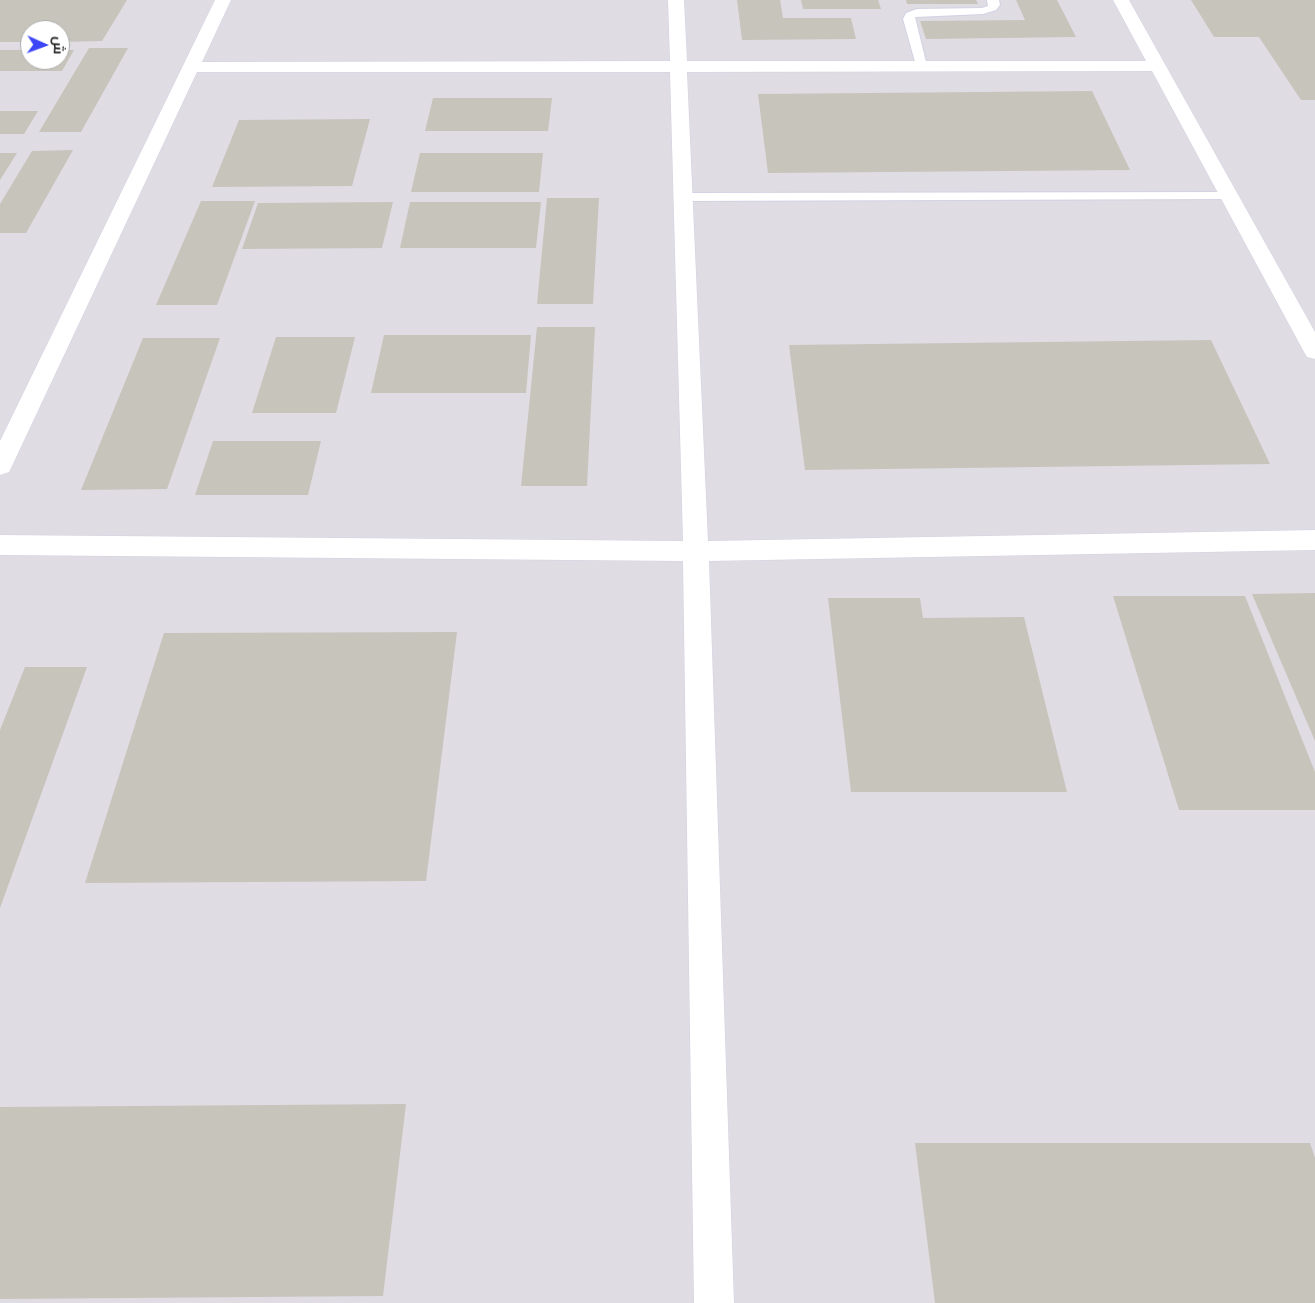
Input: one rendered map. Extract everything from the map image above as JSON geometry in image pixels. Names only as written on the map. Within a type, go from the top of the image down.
[{"type":"street","points":[[0,466],[223,0]]},
{"type":"street","points":[[676,0],[696,550],[714,1303]]},
{"type":"street","points":[[1121,0],[1315,352]]},
{"type":"street","points":[[191,67],[1158,66]]},
{"type":"street","points":[[0,545],[696,550],[1315,540]]},
{"type":"lane","points":[[921,66],[909,19],[910,15],[917,12],[983,11],[992,8],[994,5],[993,0]]},
{"type":"lane","points":[[683,197],[1229,196]]},
{"type":"shaded area","points":[[0,0],[1315,0],[1315,1303],[0,1303]]},
{"type":"building","points":[[0,0],[127,0],[102,41],[70,42],[70,20],[20,20],[20,42],[0,42]]},
{"type":"building","points":[[737,0],[780,0],[783,18],[851,18],[856,39],[742,40]]},
{"type":"building","points":[[801,0],[878,0],[881,9],[803,9]]},
{"type":"building","points":[[906,0],[976,0],[978,4],[907,4]]},
{"type":"building","points":[[1016,0],[1057,0],[1076,37],[926,39],[920,21],[1025,20]]},
{"type":"building","points":[[1191,0],[1315,0],[1315,100],[1301,100],[1259,37],[1214,37]]},
{"type":"building","points":[[89,48],[128,48],[81,132],[39,132]]},
{"type":"building","points":[[0,50],[20,50],[20,70],[63,70],[62,71],[0,71]]},
{"type":"building","points":[[1092,91],[1130,170],[768,173],[758,94]]},
{"type":"building","points":[[433,98],[552,98],[548,131],[425,131]]},
{"type":"building","points":[[0,111],[38,111],[24,134],[0,134]]},
{"type":"building","points":[[370,119],[352,186],[212,187],[239,120]]},
{"type":"building","points":[[73,150],[26,233],[0,233],[0,204],[32,151]]},
{"type":"building","points":[[0,153],[17,153],[0,180]]},
{"type":"building","points":[[420,153],[543,153],[539,192],[411,192]]},
{"type":"building","points":[[547,198],[599,198],[593,304],[537,304]]},
{"type":"building","points":[[201,201],[255,201],[217,305],[156,305]]},
{"type":"building","points":[[393,202],[382,248],[242,249],[258,203]]},
{"type":"building","points":[[410,202],[541,202],[536,248],[400,248]]},
{"type":"building","points":[[537,327],[595,327],[587,486],[521,486]]},
{"type":"building","points":[[384,335],[531,335],[526,393],[371,393]]},
{"type":"building","points":[[276,337],[355,337],[336,413],[252,413]]},
{"type":"building","points":[[143,338],[220,338],[167,489],[81,490]]},
{"type":"building","points":[[1211,340],[1270,464],[805,470],[789,345]]},
{"type":"building","points":[[213,441],[321,441],[308,495],[195,495]]},
{"type":"building","points":[[1315,593],[1315,741],[1252,594]]},
{"type":"building","points":[[1113,596],[1245,596],[1315,772],[1315,810],[1179,810]]},
{"type":"building","points":[[828,598],[920,598],[923,618],[1024,617],[1067,792],[851,792]]},
{"type":"building","points":[[457,632],[426,881],[85,883],[164,633]]},
{"type":"building","points":[[25,667],[87,667],[0,908],[0,730]]},
{"type":"building","points":[[406,1104],[383,1296],[0,1299],[0,1107]]},
{"type":"building","points":[[915,1143],[1310,1143],[1315,1158],[1315,1303],[935,1303]]}]
